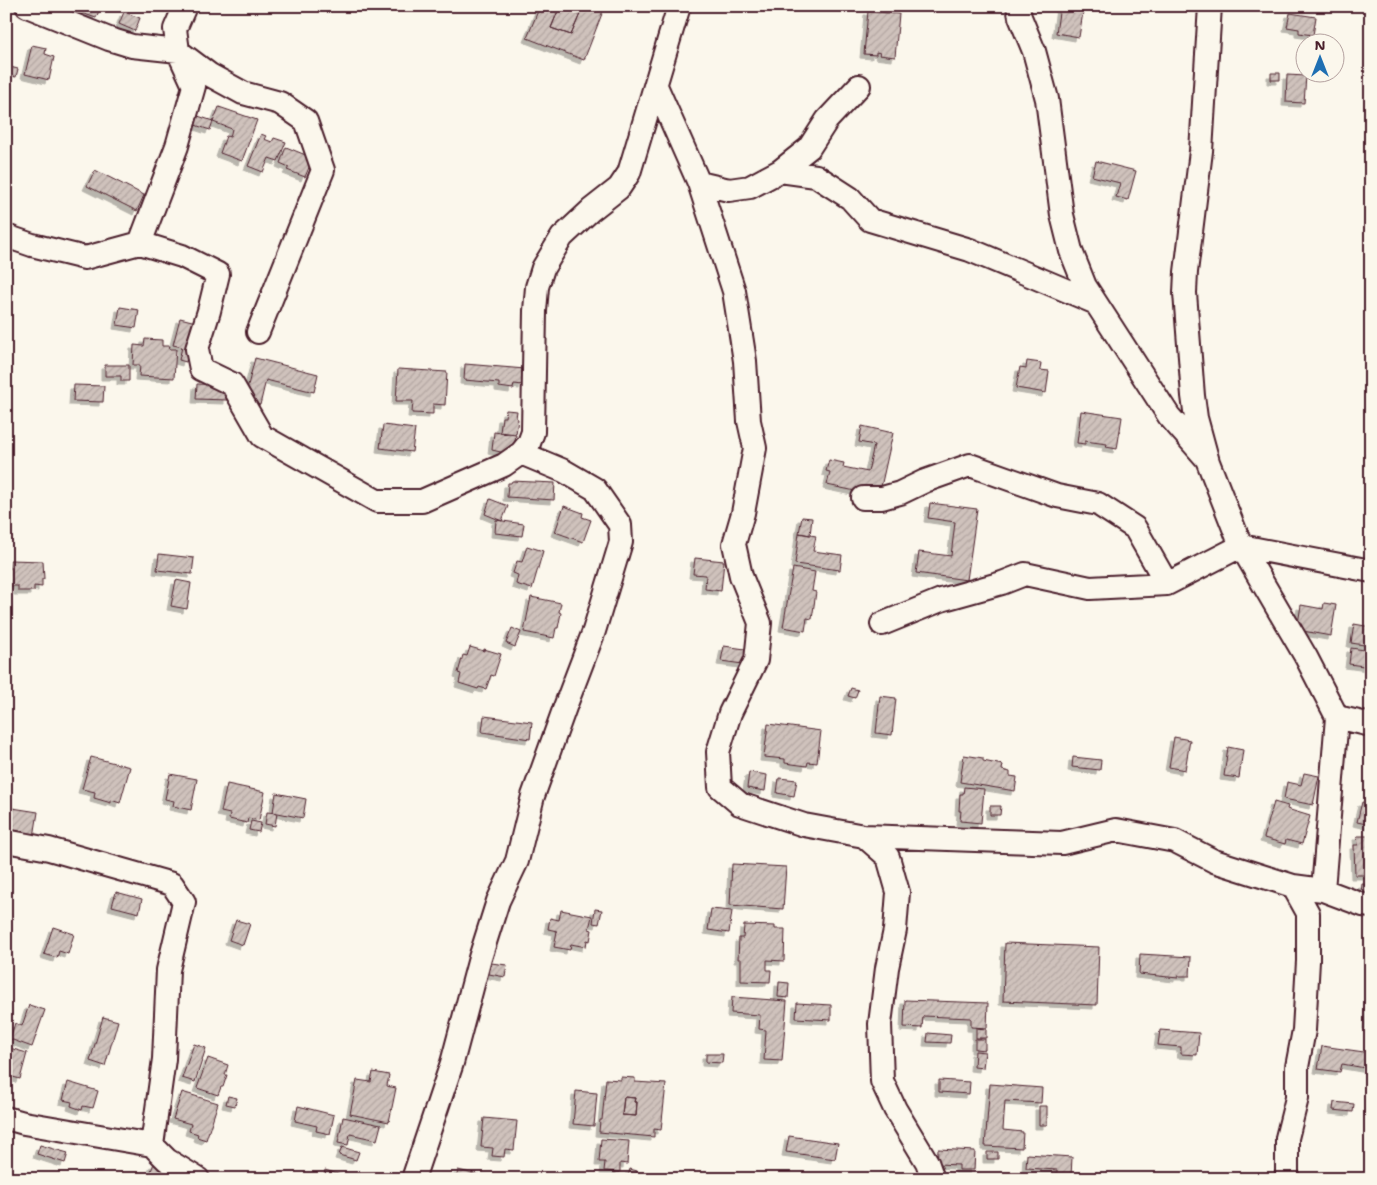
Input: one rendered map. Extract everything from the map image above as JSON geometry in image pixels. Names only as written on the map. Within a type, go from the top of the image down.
[{"type":"street","points":[[27,6],[109,40],[132,46],[178,51],[210,75],[242,92],[280,103],[306,121],[323,170],[258,332]]},
{"type":"street","points":[[140,243],[177,146],[194,86],[178,51],[175,29],[185,6]]},
{"type":"street","points":[[6,236],[32,245],[85,258],[140,243],[182,256],[218,274],[197,349],[201,369],[232,384],[262,436],[376,501],[422,501],[504,465],[529,443],[533,432],[535,312],[537,288],[543,268],[562,237],[591,210],[620,188],[629,174],[679,6]]},
{"type":"street","points":[[1018,6],[1020,17],[1034,51],[1047,99],[1062,215],[1084,286],[1169,416],[1208,462]]},
{"type":"street","points":[[1210,6],[1201,151],[1185,293],[1193,396],[1196,418],[1208,462],[1241,546],[1306,656],[1337,717],[1323,890]]},
{"type":"street","points":[[656,86],[699,183],[734,291],[745,361],[749,421],[755,448],[743,513],[734,544],[741,576],[760,623],[756,660],[730,713],[718,752],[720,787],[740,804],[804,825],[864,836],[1062,843],[1116,830],[1175,841],[1214,861],[1293,886],[1323,890],[1363,905],[1371,906]]},
{"type":"street","points":[[699,183],[729,190],[750,187],[780,171],[809,148],[827,120],[859,86]]},
{"type":"street","points":[[780,171],[816,176],[850,198],[870,220],[970,250],[1094,302]]},
{"type":"street","points":[[413,1179],[452,1064],[480,958],[498,901],[517,861],[533,796],[594,631],[621,542],[620,525],[595,489],[564,471],[521,452]]},
{"type":"street","points":[[863,498],[882,498],[900,493],[925,481],[970,465],[1057,496],[1098,504],[1136,528],[1167,584]]},
{"type":"street","points":[[882,624],[941,600],[1002,583],[1025,574],[1090,588],[1167,584],[1241,546],[1371,571]]},
{"type":"street","points":[[1337,717],[1371,725]]},
{"type":"street","points":[[864,836],[888,857],[898,892],[895,930],[887,968],[880,1024],[882,1081],[895,1109],[927,1162],[933,1179]]},
{"type":"street","points":[[6,841],[49,849],[172,884],[184,902],[168,970],[164,1059],[152,1145]]},
{"type":"street","points":[[1287,1179],[1287,1138],[1297,1098],[1297,1067],[1304,1030],[1308,961],[1308,912],[1293,886]]},
{"type":"street","points":[[6,1118],[24,1123],[152,1145],[168,1160],[198,1179]]},
{"type":"building","points":[[81,6],[101,6],[96,18],[79,12]]},
{"type":"building","points":[[540,6],[560,6],[605,6],[584,60],[527,38]],"holes":[[[560,6],[580,14],[571,35],[551,28]]]},
{"type":"building","points":[[560,6],[580,14],[571,35],[551,28]]},
{"type":"building","points":[[1060,6],[1084,6],[1079,37],[1056,33]]},
{"type":"building","points":[[868,11],[899,14],[895,57],[879,55],[880,53],[876,52],[876,55],[864,54]]},
{"type":"building","points":[[124,12],[140,18],[135,31],[119,24]]},
{"type":"building","points":[[1290,13],[1316,17],[1314,32],[1299,32],[1299,29],[1287,27]]},
{"type":"building","points":[[32,45],[46,48],[45,54],[54,57],[49,80],[25,74]]},
{"type":"building","points":[[6,66],[18,69],[16,77],[6,75]]},
{"type":"building","points":[[1271,73],[1280,73],[1280,80],[1271,80]]},
{"type":"building","points":[[1287,75],[1294,75],[1294,82],[1306,82],[1304,103],[1286,102]]},
{"type":"building","points":[[219,107],[257,120],[242,161],[220,153],[226,136],[230,137],[232,129],[213,122]]},
{"type":"building","points":[[198,116],[213,121],[210,130],[195,125]]},
{"type":"building","points":[[261,134],[266,136],[264,139],[272,142],[274,138],[286,142],[278,161],[269,158],[263,172],[248,166]]},
{"type":"building","points":[[286,147],[313,158],[305,177],[287,170],[289,167],[280,163]]},
{"type":"building","points":[[1096,161],[1136,171],[1128,200],[1116,197],[1120,183],[1092,176]]},
{"type":"building","points":[[95,170],[144,195],[137,211],[87,186]]},
{"type":"building","points":[[120,307],[139,310],[136,328],[117,325]]},
{"type":"building","points":[[180,318],[196,322],[186,362],[179,360],[182,347],[173,345]]},
{"type":"building","points":[[145,339],[162,340],[162,346],[170,346],[169,349],[176,349],[174,378],[139,376],[140,365],[133,365],[134,345],[144,346]]},
{"type":"building","points":[[255,358],[318,374],[314,392],[266,380],[260,405],[244,401]]},
{"type":"building","points":[[1027,361],[1041,363],[1040,370],[1049,371],[1046,393],[1016,388],[1020,367],[1026,368]]},
{"type":"building","points":[[465,364],[525,369],[523,385],[514,384],[513,389],[499,387],[499,383],[464,380]]},
{"type":"building","points":[[105,365],[129,365],[129,381],[121,381],[121,376],[105,376]]},
{"type":"building","points":[[398,369],[447,372],[445,405],[433,404],[433,414],[412,413],[413,401],[396,401]]},
{"type":"building","points":[[197,384],[227,385],[227,400],[196,399]]},
{"type":"building","points":[[74,385],[104,386],[103,402],[73,401]]},
{"type":"building","points":[[506,410],[517,411],[516,434],[500,432],[502,417],[505,417]]},
{"type":"building","points":[[1081,411],[1122,417],[1117,449],[1106,447],[1107,444],[1085,441],[1085,444],[1077,443]]},
{"type":"building","points":[[383,425],[415,429],[412,452],[380,448]]},
{"type":"building","points":[[862,426],[893,433],[879,496],[827,485],[830,472],[826,471],[829,460],[844,463],[843,467],[868,472],[874,445],[859,442]]},
{"type":"building","points":[[494,432],[516,435],[513,453],[509,454],[492,450]]},
{"type":"building","points":[[512,481],[555,483],[554,500],[507,497],[508,483]]},
{"type":"building","points":[[490,499],[508,506],[502,521],[485,514]]},
{"type":"building","points":[[930,503],[977,509],[967,580],[916,573],[919,552],[951,556],[955,522],[928,518]]},
{"type":"building","points":[[564,506],[583,513],[582,517],[591,520],[583,542],[555,532]]},
{"type":"building","points":[[802,517],[812,518],[810,535],[799,533]]},
{"type":"building","points":[[496,520],[524,524],[522,536],[495,533]]},
{"type":"building","points":[[799,533],[816,536],[813,551],[842,555],[840,570],[795,564]]},
{"type":"building","points":[[527,546],[543,551],[532,589],[516,584],[518,575],[513,573],[517,561],[522,562]]},
{"type":"building","points":[[159,554],[194,558],[192,574],[157,570]]},
{"type":"building","points":[[695,558],[724,561],[721,591],[705,589],[706,575],[693,574]]},
{"type":"building","points":[[10,560],[43,561],[44,579],[42,579],[42,587],[34,586],[34,591],[18,591],[18,586],[9,586],[8,569],[10,569]]},
{"type":"building","points":[[793,568],[815,572],[812,591],[816,592],[812,619],[807,618],[805,631],[783,627]]},
{"type":"building","points":[[176,580],[191,583],[187,609],[171,606]]},
{"type":"building","points":[[531,597],[561,603],[558,628],[556,628],[554,638],[524,632]]},
{"type":"building","points":[[1324,603],[1336,605],[1331,636],[1297,630],[1301,605],[1323,609]]},
{"type":"building","points":[[1354,624],[1371,627],[1371,646],[1351,643]]},
{"type":"building","points":[[512,628],[521,632],[515,647],[506,643]]},
{"type":"building","points":[[724,646],[752,650],[750,665],[721,661]]},
{"type":"building","points":[[470,647],[501,654],[494,676],[491,675],[486,689],[479,687],[478,689],[459,683],[461,674],[458,673],[463,655],[467,656]]},
{"type":"building","points":[[1351,648],[1371,651],[1371,667],[1349,664]]},
{"type":"building","points":[[851,688],[858,690],[855,698],[848,696]]},
{"type":"building","points":[[880,696],[896,698],[892,735],[876,733]]},
{"type":"building","points":[[484,716],[532,722],[530,739],[482,732]]},
{"type":"building","points":[[768,724],[821,731],[817,763],[808,762],[807,766],[785,763],[785,759],[764,757]]},
{"type":"building","points":[[1174,737],[1190,740],[1185,770],[1169,767]]},
{"type":"building","points":[[1228,747],[1243,750],[1239,778],[1224,776]]},
{"type":"building","points":[[964,755],[983,758],[983,761],[1003,765],[1002,770],[1010,772],[1010,776],[1017,777],[1015,791],[960,782]]},
{"type":"building","points":[[91,757],[130,767],[120,803],[111,800],[111,803],[94,798],[95,792],[82,789]]},
{"type":"building","points":[[1073,757],[1101,760],[1100,770],[1072,767]]},
{"type":"building","points":[[749,772],[767,775],[765,791],[747,788]]},
{"type":"building","points":[[1304,773],[1319,776],[1313,805],[1284,799],[1287,782],[1301,785]]},
{"type":"building","points":[[170,774],[197,779],[191,810],[173,806],[174,801],[165,799]]},
{"type":"building","points":[[779,778],[797,780],[794,796],[777,793]]},
{"type":"building","points":[[227,784],[265,792],[259,820],[248,818],[247,823],[229,819],[230,814],[221,812]]},
{"type":"building","points":[[964,787],[984,789],[981,823],[960,821],[960,794],[963,794]]},
{"type":"building","points":[[276,793],[306,799],[303,818],[273,812]]},
{"type":"building","points":[[1274,802],[1288,806],[1287,809],[1310,816],[1302,844],[1286,840],[1285,844],[1264,838]]},
{"type":"building","points":[[1362,802],[1371,804],[1371,825],[1357,822]]},
{"type":"building","points":[[990,806],[1001,806],[1000,815],[990,815]]},
{"type":"building","points":[[6,807],[38,812],[34,837],[6,832]]},
{"type":"building","points":[[267,812],[277,813],[275,826],[265,824]]},
{"type":"building","points":[[251,821],[261,823],[259,832],[249,830]]},
{"type":"building","points":[[1357,836],[1371,836],[1371,875],[1355,875],[1354,845],[1358,845]]},
{"type":"building","points":[[732,864],[786,867],[783,909],[730,905]]},
{"type":"building","points":[[1362,884],[1371,885],[1371,893],[1361,893]]},
{"type":"building","points":[[116,892],[142,899],[139,913],[112,906]]},
{"type":"building","points":[[595,909],[602,910],[599,924],[593,923]]},
{"type":"building","points":[[711,909],[732,911],[729,933],[708,930]]},
{"type":"building","points":[[561,910],[592,916],[589,929],[592,930],[590,941],[587,940],[586,947],[571,944],[570,950],[554,947],[557,931],[548,929],[550,918],[559,920]]},
{"type":"building","points":[[236,920],[250,924],[243,945],[229,940]]},
{"type":"building","points":[[744,925],[775,926],[775,929],[785,929],[784,961],[767,960],[767,970],[771,970],[770,982],[741,981],[741,959],[738,959],[739,938],[743,938]]},
{"type":"building","points":[[53,927],[74,934],[68,954],[59,951],[57,958],[44,954]]},
{"type":"building","points":[[1005,943],[1099,947],[1097,1005],[1003,1001]]},
{"type":"building","points":[[1140,954],[1191,957],[1190,976],[1178,976],[1178,978],[1139,974]]},
{"type":"building","points":[[491,963],[507,965],[505,977],[489,974]]},
{"type":"building","points":[[779,982],[789,983],[788,998],[778,997]]},
{"type":"building","points":[[732,997],[787,1001],[782,1061],[764,1060],[766,1030],[759,1029],[760,1015],[731,1013]]},
{"type":"building","points":[[905,1000],[988,1003],[987,1028],[971,1027],[971,1018],[923,1016],[922,1028],[904,1027]]},
{"type":"building","points":[[1369,1000],[1371,1000],[1371,1025],[1367,1025]]},
{"type":"building","points":[[797,1003],[831,1005],[831,1020],[796,1018]]},
{"type":"building","points":[[29,1005],[45,1010],[32,1047],[10,1039],[15,1023],[22,1026]]},
{"type":"building","points":[[103,1017],[118,1021],[105,1066],[90,1061]]},
{"type":"building","points":[[976,1028],[986,1029],[986,1038],[976,1038]]},
{"type":"building","points":[[1160,1030],[1199,1033],[1197,1055],[1181,1054],[1181,1047],[1158,1045]]},
{"type":"building","points":[[928,1033],[951,1035],[950,1043],[927,1042]]},
{"type":"building","points":[[975,1039],[985,1039],[985,1050],[975,1049]]},
{"type":"building","points":[[194,1044],[206,1048],[195,1082],[182,1078]]},
{"type":"building","points":[[1322,1046],[1371,1053],[1371,1069],[1342,1064],[1340,1072],[1318,1069]]},
{"type":"building","points":[[6,1047],[27,1053],[20,1079],[6,1075]]},
{"type":"building","points":[[975,1051],[985,1052],[983,1068],[974,1067]]},
{"type":"building","points":[[706,1054],[723,1054],[722,1063],[706,1062]]},
{"type":"building","points":[[208,1058],[228,1065],[223,1087],[221,1087],[218,1095],[197,1088]]},
{"type":"building","points":[[373,1072],[389,1075],[387,1086],[396,1088],[389,1122],[350,1114],[357,1080],[371,1082]]},
{"type":"building","points":[[621,1077],[635,1078],[635,1082],[666,1084],[661,1130],[654,1129],[654,1137],[599,1132],[606,1079],[621,1080]],"holes":[[[624,1097],[635,1098],[634,1102],[637,1102],[636,1116],[622,1115]]]},
{"type":"building","points":[[939,1080],[970,1082],[969,1094],[939,1092]]},
{"type":"building","points":[[68,1082],[98,1091],[93,1108],[83,1106],[82,1110],[71,1106],[72,1102],[63,1100]]},
{"type":"building","points":[[990,1084],[1042,1088],[1041,1103],[1005,1101],[1003,1130],[1023,1132],[1022,1148],[985,1146]]},
{"type":"building","points":[[576,1091],[597,1093],[594,1126],[573,1124]]},
{"type":"building","points":[[182,1092],[218,1103],[206,1140],[197,1137],[198,1134],[189,1131],[191,1124],[173,1119]]},
{"type":"building","points":[[228,1096],[237,1098],[235,1106],[226,1104]]},
{"type":"building","points":[[624,1097],[635,1098],[634,1102],[637,1102],[636,1116],[622,1115]]},
{"type":"building","points":[[1334,1102],[1354,1104],[1353,1112],[1333,1110]]},
{"type":"building","points":[[298,1106],[334,1115],[330,1134],[316,1131],[317,1126],[295,1121]]},
{"type":"building","points":[[1039,1106],[1047,1106],[1047,1125],[1039,1125]]},
{"type":"building","points":[[343,1117],[381,1125],[377,1140],[350,1134],[348,1145],[338,1143]]},
{"type":"building","points":[[484,1118],[517,1121],[514,1150],[505,1149],[504,1157],[492,1156],[493,1148],[481,1147]]},
{"type":"building","points":[[789,1136],[838,1143],[835,1159],[786,1152]]},
{"type":"building","points":[[601,1139],[629,1141],[627,1164],[620,1163],[620,1172],[604,1171],[605,1162],[599,1162]]},
{"type":"building","points":[[40,1145],[68,1153],[65,1163],[37,1154]]},
{"type":"building","points":[[342,1147],[359,1152],[356,1160],[339,1155]]},
{"type":"building","points":[[938,1149],[975,1151],[974,1170],[959,1170],[959,1165],[937,1164]]},
{"type":"building","points":[[987,1152],[998,1152],[998,1159],[987,1159]]},
{"type":"building","points":[[1027,1154],[1072,1157],[1071,1177],[1057,1176],[1057,1170],[1026,1168]]},
{"type":"building","points":[[154,1163],[168,1168],[165,1179],[148,1179]]},
{"type":"building","points":[[630,1169],[637,1171],[635,1179],[627,1179]]},
{"type":"building","points":[[325,1170],[354,1179],[323,1179]]},
{"type":"building","points":[[458,1170],[495,1179],[456,1179]]}]
